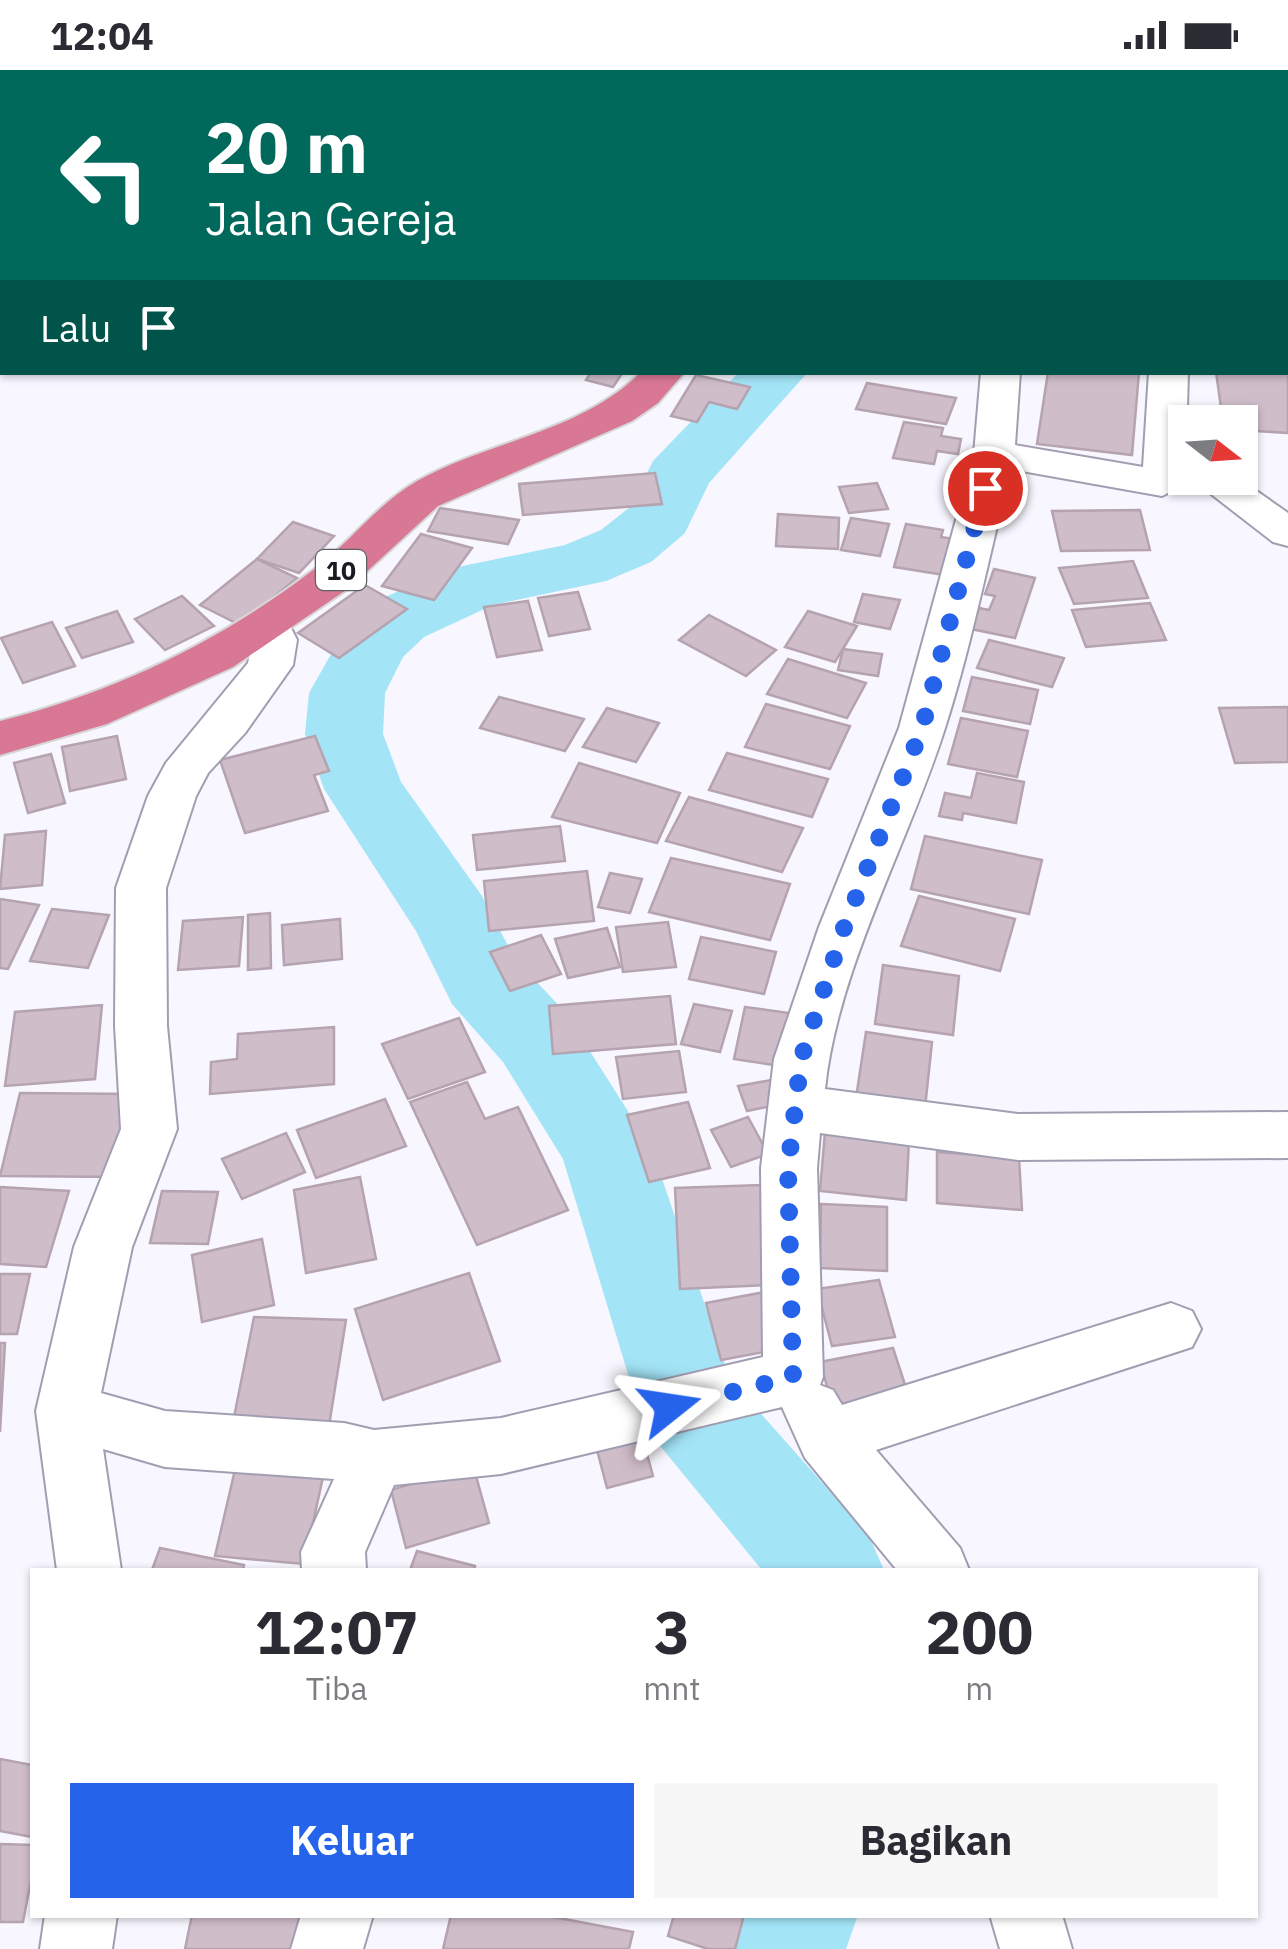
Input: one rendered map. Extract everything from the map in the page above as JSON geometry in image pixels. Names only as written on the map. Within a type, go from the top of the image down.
[{"type":"highway","name":"10","points":[[0,738],[66,723],[168,683],[269,626],[432,490],[520,451],[618,415],[662,375]]},
{"type":"street","points":[[935,1568],[778,1380],[788,1168],[801,1059],[844,928],[922,728],[994,454],[1001,375]]},
{"type":"street","points":[[1169,375],[1171,405]]},
{"type":"street","points":[[994,454],[1168,474]]},
{"type":"street","points":[[1235,495],[1288,533]]},
{"type":"street","points":[[89,1568],[67,1411],[103,1247],[148,1129],[141,1026],[141,888],[172,796],[190,762],[229,722],[270,665],[274,640],[269,626]]},
{"type":"street","points":[[795,1107],[1018,1137],[1288,1136]]},
{"type":"street","points":[[827,1438],[1171,1330]]},
{"type":"street","points":[[67,1411],[166,1439],[344,1452],[374,1458],[501,1446],[778,1380]]},
{"type":"street","points":[[334,1568],[332,1552],[374,1458]]},
{"type":"street","points":[[76,1949],[81,1918]]},
{"type":"street","points":[[327,1949],[336,1918]]},
{"type":"street","points":[[1027,1918],[1036,1949]]},
{"type":"building","points":[[589,375],[621,375],[613,387],[586,380]]},
{"type":"building","points":[[696,375],[750,387],[737,409],[709,402],[697,422],[671,416]]},
{"type":"building","points":[[1048,375],[1139,375],[1132,455],[1037,444]]},
{"type":"building","points":[[1216,375],[1288,375],[1288,433],[1258,431],[1258,405],[1221,405]]},
{"type":"building","points":[[867,383],[956,398],[946,424],[856,409]]},
{"type":"building","points":[[904,422],[943,428],[941,436],[961,439],[958,454],[937,451],[934,464],[893,458]]},
{"type":"building","points":[[655,473],[662,504],[523,515],[519,484]]},
{"type":"building","points":[[877,483],[888,509],[849,513],[839,487]]},
{"type":"building","points":[[440,508],[519,520],[508,544],[428,531]]},
{"type":"building","points":[[1140,510],[1150,550],[1061,551],[1052,511]]},
{"type":"building","points":[[778,514],[839,518],[838,549],[776,546]]},
{"type":"building","points":[[851,518],[889,524],[880,556],[841,550]]},
{"type":"building","points":[[293,522],[334,536],[299,573],[257,559]]},
{"type":"building","points":[[906,524],[943,530],[941,537],[960,540],[951,576],[894,567]]},
{"type":"building","points":[[421,534],[472,548],[434,600],[382,586]]},
{"type":"building","points":[[257,559],[297,578],[240,625],[200,605]]},
{"type":"building","points":[[1133,561],[1148,598],[1074,604],[1059,568]]},
{"type":"building","points":[[994,569],[1035,578],[1015,638],[971,629],[979,608],[989,610],[995,596],[985,594]]},
{"type":"building","points":[[365,585],[407,609],[339,658],[298,633]]},
{"type":"building","points":[[578,592],[590,629],[549,636],[538,598]]},
{"type":"building","points":[[863,594],[900,600],[890,629],[854,622]]},
{"type":"building","points":[[182,596],[214,626],[165,650],[135,619]]},
{"type":"building","points":[[528,601],[542,650],[497,657],[484,607]]},
{"type":"building","points":[[1150,603],[1166,640],[1086,647],[1072,610]]},
{"type":"building","points":[[117,611],[133,642],[82,658],[66,628]]},
{"type":"building","points":[[808,611],[857,626],[835,662],[785,647]]},
{"type":"building","points":[[709,615],[776,650],[746,676],[679,640]]},
{"type":"building","points":[[52,622],[75,666],[23,683],[1,638]]},
{"type":"building","points":[[989,640],[1064,658],[1052,687],[977,668]]},
{"type":"building","points":[[843,649],[882,654],[878,676],[838,670]]},
{"type":"building","points":[[788,659],[866,683],[847,718],[767,694]]},
{"type":"building","points":[[972,677],[1038,690],[1030,724],[963,711]]},
{"type":"building","points":[[499,697],[584,719],[565,751],[480,728]]},
{"type":"building","points":[[766,704],[850,726],[830,769],[745,747]]},
{"type":"building","points":[[1288,707],[1288,762],[1235,763],[1219,708]]},
{"type":"building","points":[[607,708],[659,723],[636,762],[583,747]]},
{"type":"building","points":[[961,718],[1028,731],[1017,777],[948,764]]},
{"type":"building","points":[[117,736],[126,779],[70,791],[62,747]]},
{"type":"building","points":[[315,736],[329,771],[314,775],[328,811],[245,833],[220,760]]},
{"type":"building","points":[[727,753],[828,779],[812,817],[709,790]]},
{"type":"building","points":[[51,754],[65,803],[28,813],[14,763]]},
{"type":"building","points":[[579,763],[680,793],[657,843],[552,817]]},
{"type":"building","points":[[977,773],[1024,782],[1016,823],[963,813],[962,820],[939,816],[945,793],[971,798]]},
{"type":"building","points":[[689,797],[803,828],[782,872],[666,841]]},
{"type":"building","points":[[560,826],[565,861],[477,870],[473,835]]},
{"type":"building","points":[[46,831],[42,885],[0,889],[5,835]]},
{"type":"building","points":[[925,836],[1042,860],[1029,914],[911,889]]},
{"type":"building","points":[[671,858],[790,884],[770,940],[649,912]]},
{"type":"building","points":[[587,871],[594,921],[489,931],[484,881]]},
{"type":"building","points":[[610,873],[642,879],[630,913],[598,907]]},
{"type":"building","points":[[919,896],[1015,919],[1000,971],[901,946]]},
{"type":"building","points":[[0,899],[39,905],[8,969],[0,968]]},
{"type":"building","points":[[52,909],[109,915],[88,968],[30,961]]},
{"type":"building","points":[[270,913],[271,968],[248,970],[248,915]]},
{"type":"building","points":[[243,917],[239,966],[178,970],[183,921]]},
{"type":"building","points":[[340,919],[342,959],[284,965],[282,925]]},
{"type":"building","points":[[668,922],[676,967],[623,972],[616,927]]},
{"type":"building","points":[[607,928],[620,967],[568,978],[555,939]]},
{"type":"building","points":[[541,935],[561,974],[510,991],[490,952]]},
{"type":"building","points":[[701,937],[776,952],[764,994],[689,979]]},
{"type":"building","points":[[883,965],[959,976],[953,1035],[875,1024]]},
{"type":"building","points":[[670,996],[676,1044],[553,1054],[549,1006]]},
{"type":"building","points":[[694,1004],[732,1011],[720,1052],[681,1044]]},
{"type":"building","points":[[102,1005],[95,1079],[5,1086],[15,1012]]},
{"type":"building","points":[[745,1007],[789,1013],[780,1066],[734,1059]]},
{"type":"building","points":[[459,1018],[485,1072],[408,1099],[382,1044]]},
{"type":"building","points":[[334,1027],[334,1084],[210,1094],[211,1062],[237,1059],[238,1034]]},
{"type":"building","points":[[866,1032],[932,1042],[925,1108],[856,1098]]},
{"type":"building","points":[[679,1051],[686,1092],[623,1099],[616,1057]]},
{"type":"building","points":[[783,1078],[792,1102],[747,1111],[738,1086]]},
{"type":"building","points":[[467,1082],[485,1119],[518,1107],[568,1210],[477,1245],[410,1102]]},
{"type":"building","points":[[20,1093],[135,1094],[118,1177],[0,1176]]},
{"type":"building","points":[[385,1099],[406,1146],[316,1178],[297,1130]]},
{"type":"building","points":[[688,1102],[710,1168],[649,1182],[627,1115]]},
{"type":"building","points":[[748,1117],[768,1154],[731,1167],[711,1130]]},
{"type":"building","points":[[825,1132],[909,1140],[906,1200],[820,1191]]},
{"type":"building","points":[[286,1133],[305,1172],[242,1199],[222,1159]]},
{"type":"building","points":[[937,1152],[1019,1158],[1022,1210],[937,1203]]},
{"type":"building","points":[[360,1177],[376,1259],[306,1273],[294,1190]]},
{"type":"building","points":[[761,1185],[770,1285],[680,1289],[675,1188]]},
{"type":"building","points":[[0,1187],[69,1191],[46,1267],[0,1264]]},
{"type":"building","points":[[162,1191],[218,1192],[208,1244],[150,1243]]},
{"type":"building","points":[[821,1204],[887,1207],[887,1271],[820,1268]]},
{"type":"building","points":[[262,1239],[274,1305],[202,1322],[192,1255]]},
{"type":"building","points":[[469,1273],[500,1361],[383,1400],[355,1309]]},
{"type":"building","points":[[0,1274],[30,1274],[17,1334],[0,1334]]},
{"type":"building","points":[[879,1280],[895,1337],[832,1346],[817,1289]]},
{"type":"building","points":[[770,1291],[786,1348],[721,1360],[706,1303]]},
{"type":"building","points":[[254,1317],[346,1320],[328,1432],[232,1427]]},
{"type":"building","points":[[0,1343],[5,1343],[0,1432]]},
{"type":"building","points":[[893,1348],[912,1406],[837,1421],[820,1362]]},
{"type":"building","points":[[638,1420],[653,1476],[607,1488],[592,1431]]},
{"type":"building","points":[[237,1461],[325,1468],[304,1564],[215,1556]]},
{"type":"building","points":[[473,1465],[489,1523],[406,1548],[391,1490]]},
{"type":"building","points":[[160,1548],[244,1565],[243,1568],[153,1568]]},
{"type":"building","points":[[417,1551],[475,1566],[474,1568],[411,1568]]},
{"type":"building","points":[[0,1759],[30,1765],[30,1837],[0,1831]]},
{"type":"building","points":[[0,1844],[30,1845],[30,1885],[23,1922],[0,1922]]},
{"type":"building","points":[[191,1918],[307,1918],[301,1949],[185,1949]]},
{"type":"building","points":[[450,1918],[559,1918],[633,1932],[629,1949],[443,1949]]},
{"type":"building","points":[[673,1918],[743,1918],[735,1949],[708,1949],[668,1936]]},
{"type":"waterway","points":[[773,375],[677,476],[660,518],[626,546],[581,565],[474,585],[398,620],[373,643],[347,693],[344,734],[364,789],[452,918],[483,981],[534,1037],[606,1149],[688,1404],[828,1568]]},
{"type":"waterway","points":[[786,1949],[797,1918]]},
{"type":"route","points":[[670,1407],[793,1377],[796,1351],[788,1168],[801,1059],[844,928],[922,728],[985,488]]}]
